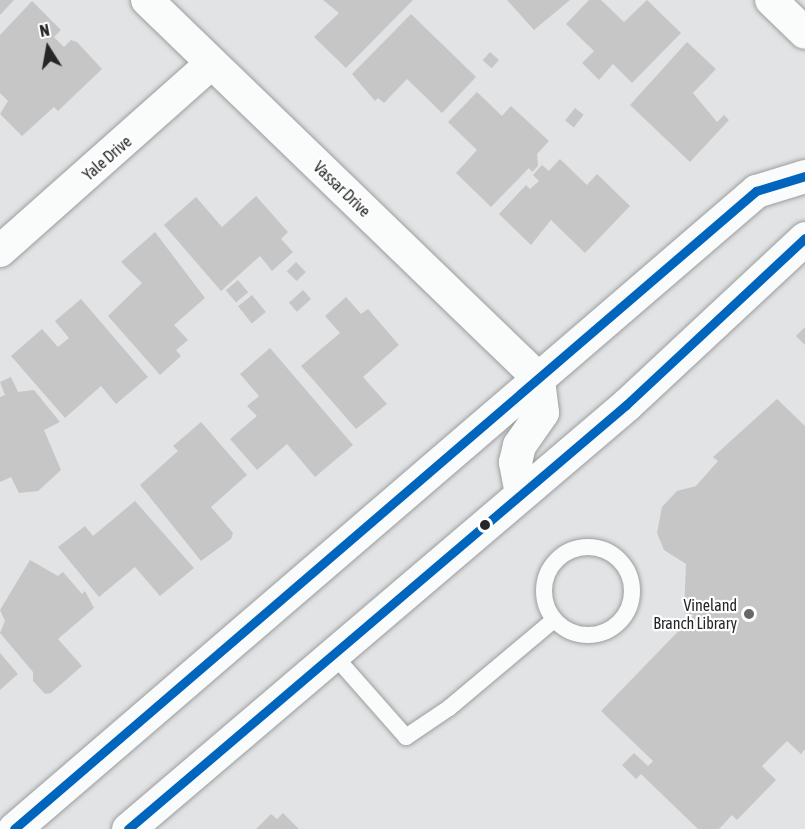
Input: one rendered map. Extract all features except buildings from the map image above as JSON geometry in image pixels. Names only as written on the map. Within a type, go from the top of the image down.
[{"type":"main road","points":[[14,829],[756,191],[805,176]]},
{"type":"main road","points":[[128,829],[332,652],[626,405],[805,238]]},
{"type":"main road","points":[[521,494],[515,462],[519,445],[542,412],[538,378]]},
{"type":"street","name":"Vassar Drive","points":[[147,0],[538,378]]},
{"type":"street","points":[[771,0],[805,33]]},
{"type":"street","name":"Yale Drive","points":[[0,251],[212,63]]},
{"type":"lane","points":[[594,546],[621,560],[628,572],[632,600],[618,624],[606,632],[578,634],[554,620],[543,592],[549,570],[564,553],[594,546]]},
{"type":"lane","points":[[332,652],[406,737],[449,708],[554,620]]},
{"type":"transit line","points":[[14,829],[756,191],[805,176]]},
{"type":"transit line","points":[[128,829],[626,405],[805,238]]},
{"type":"place","name":"Vineland Branch Library","points":[[749,614]]}]
